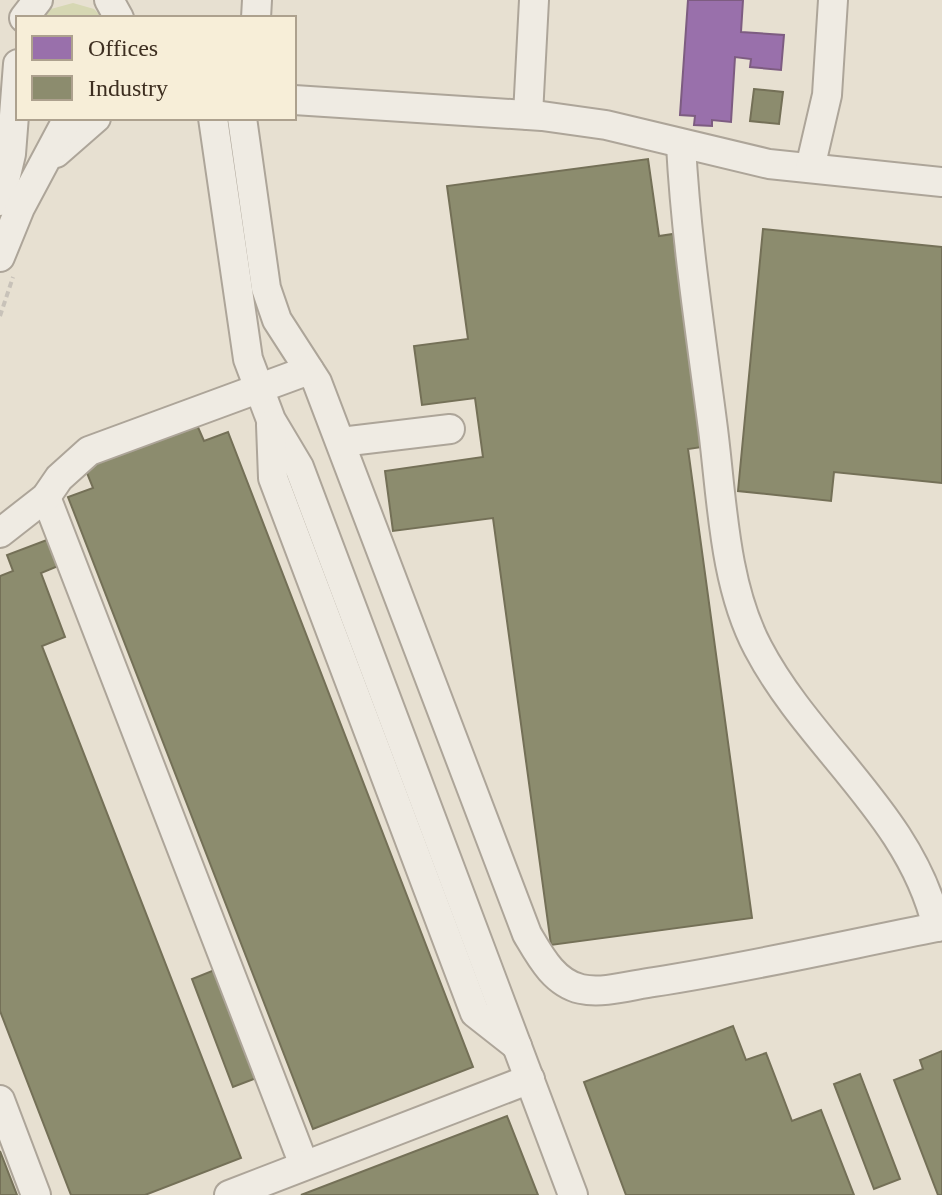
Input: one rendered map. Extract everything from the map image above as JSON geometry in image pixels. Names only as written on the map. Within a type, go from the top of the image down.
[{"type":"street","points":[[24,16],[38,0]]},
{"type":"street","points":[[528,115],[534,0]]},
{"type":"street","points":[[810,168],[827,95],[833,0]]},
{"type":"street","points":[[0,201],[11,154],[16,90]]},
{"type":"street","points":[[296,100],[528,115],[606,125],[681,145],[810,168],[942,182]]},
{"type":"street","points":[[0,257],[40,167],[67,120]]},
{"type":"street","points":[[40,167],[94,120]]},
{"type":"street","points":[[213,120],[248,359],[271,420],[273,478],[475,1013],[517,1047],[573,1195]]},
{"type":"street","points":[[242,120],[266,288],[277,320],[309,370],[341,442],[527,934],[546,965],[562,980],[582,989],[721,972],[825,947],[940,927],[921,875],[908,852],[845,763],[787,695],[757,647],[747,622],[723,510],[684,207],[681,145]]},
{"type":"street","points":[[0,533],[46,497],[59,478],[89,451],[309,370]]},
{"type":"street","points":[[341,442],[450,429]]},
{"type":"street","points":[[46,497],[304,1165]]},
{"type":"street","points":[[229,1195],[530,1079]]},
{"type":"street","points":[[0,1100],[36,1195]]},
{"type":"green space","points":[[73,3],[94,9],[101,16],[45,16],[51,9]]},
{"type":"building: Offices","points":[[688,0],[743,0],[741,32],[784,35],[781,70],[750,67],[751,59],[735,57],[731,122],[712,120],[712,126],[694,125],[695,116],[680,115]]},
{"type":"building: Industry","points":[[754,89],[783,92],[779,124],[750,121]]},
{"type":"building: Industry","points":[[648,159],[659,236],[673,234],[702,447],[688,449],[752,918],[551,945],[493,518],[393,531],[385,471],[483,457],[475,398],[422,405],[414,346],[468,339],[447,186]]},
{"type":"building: Industry","points":[[763,229],[942,247],[942,483],[834,472],[831,501],[738,491]]},
{"type":"building: Industry","points":[[197,425],[204,441],[228,432],[473,1067],[313,1129],[68,497],[93,488],[85,468]]},
{"type":"building: Industry","points":[[52,538],[63,564],[41,573],[65,637],[42,646],[241,1158],[145,1195],[71,1195],[0,1011],[0,576],[13,571],[7,555]]},
{"type":"building: Industry","points":[[217,969],[259,1077],[233,1087],[192,979]]},
{"type":"building: Industry","points":[[733,1026],[746,1060],[766,1053],[792,1121],[821,1110],[854,1195],[626,1195],[584,1082]]},
{"type":"building: Industry","points":[[942,1051],[942,1195],[938,1195],[894,1080],[923,1069],[920,1060]]},
{"type":"building: Industry","points":[[860,1074],[900,1179],[874,1189],[834,1084]]},
{"type":"building: Industry","points":[[507,1116],[538,1195],[301,1195]]},
{"type":"building: Industry","points":[[0,1151],[17,1195],[0,1195]]}]
